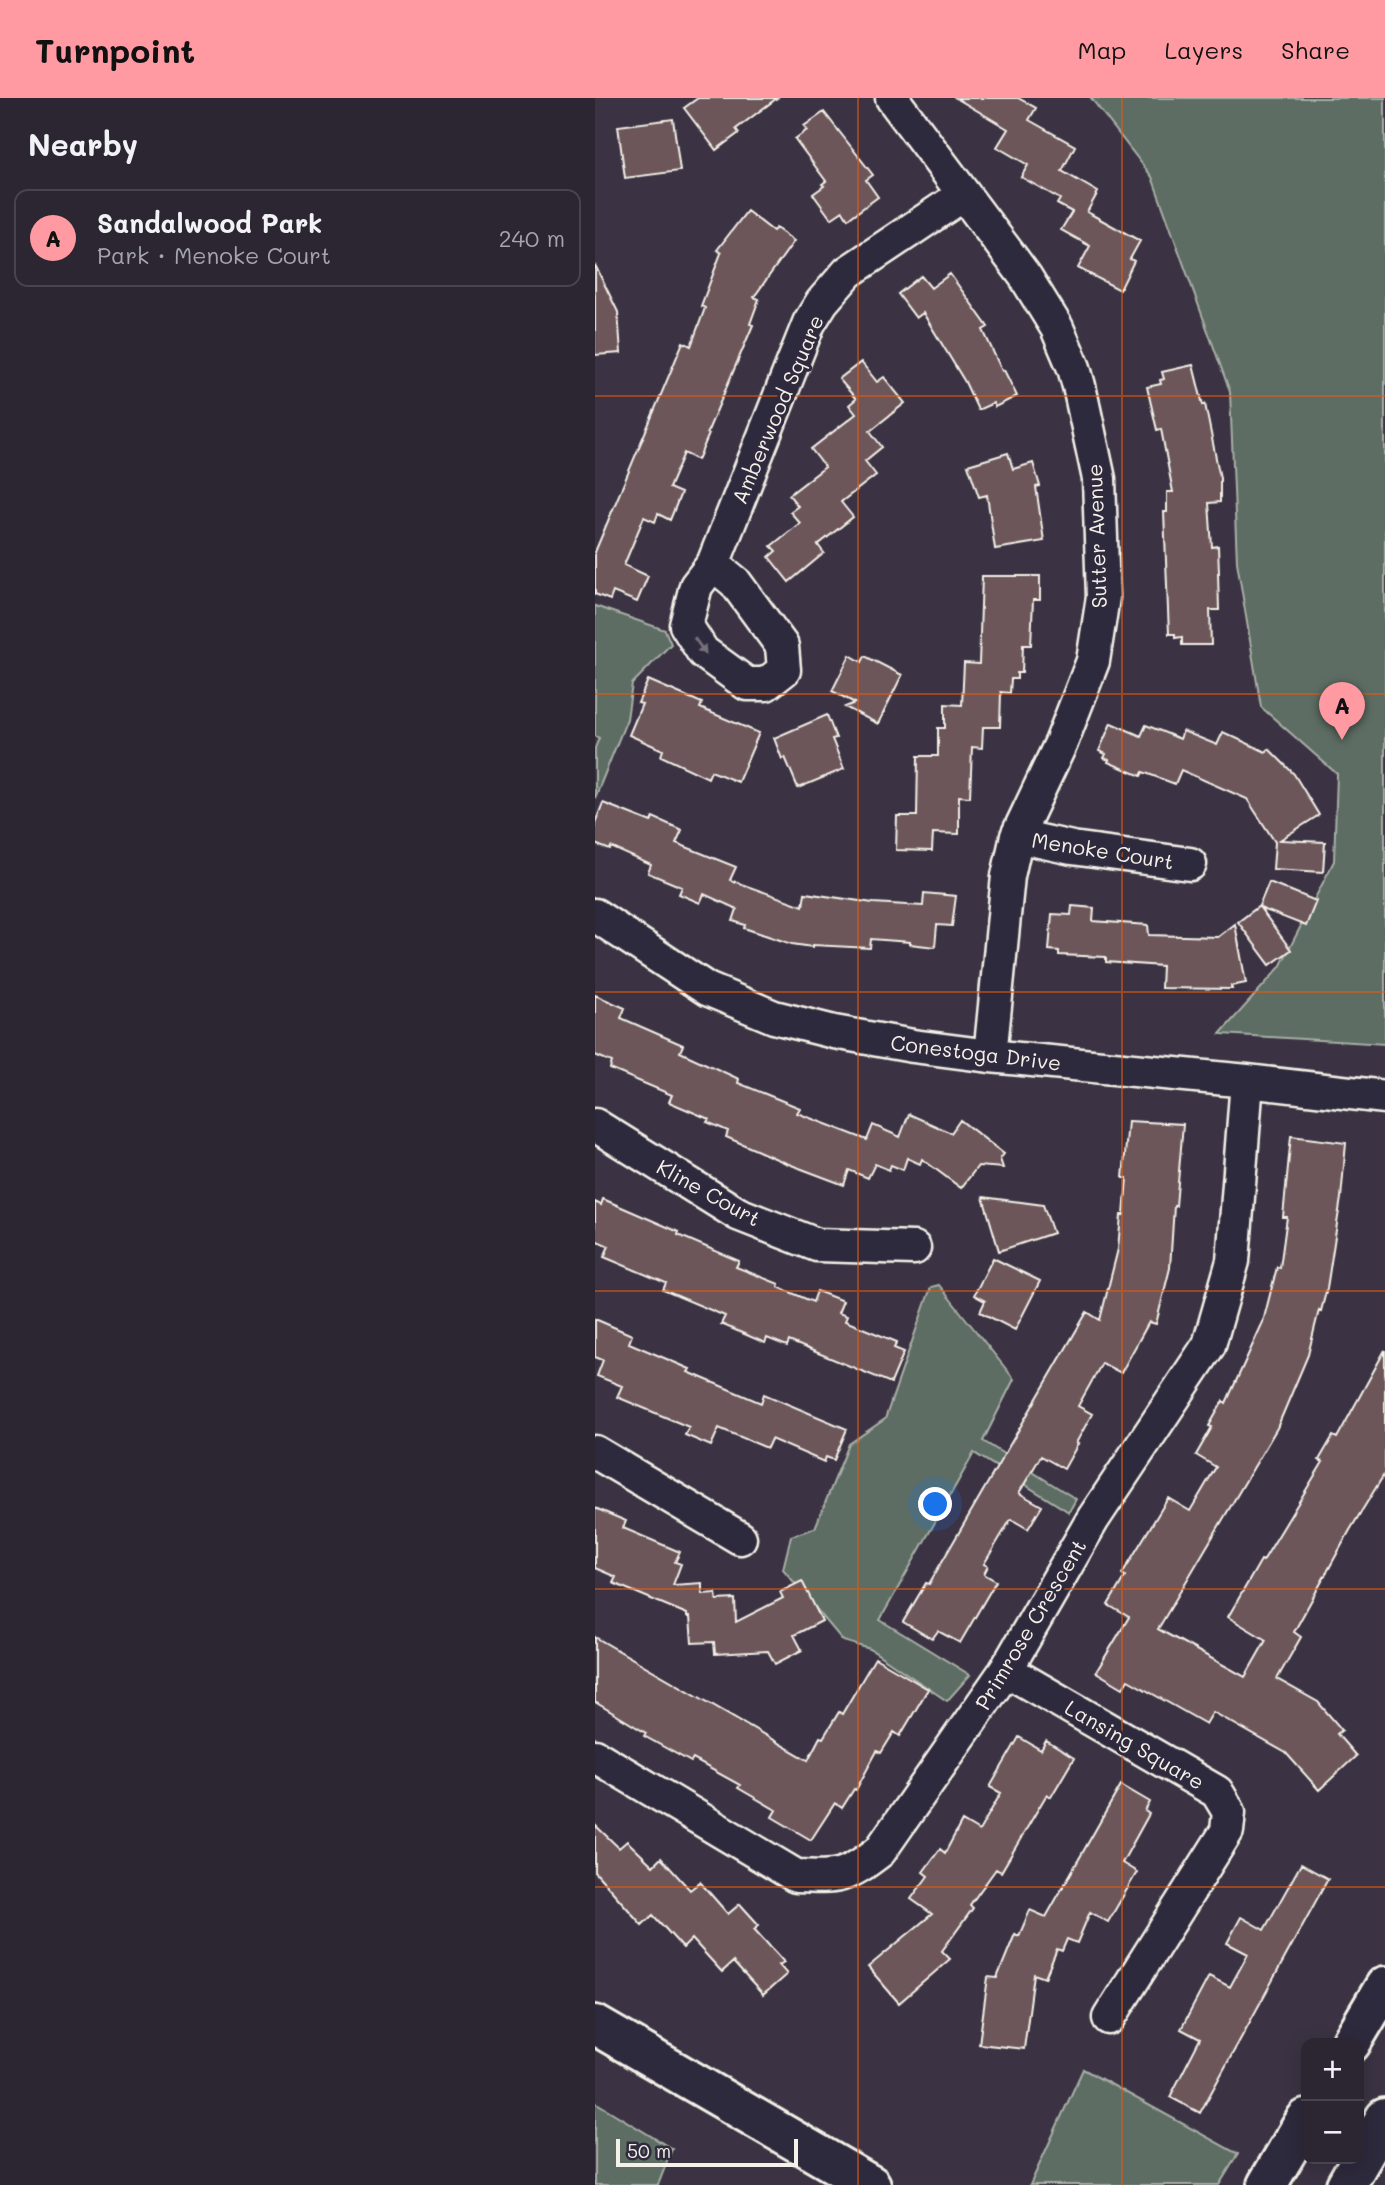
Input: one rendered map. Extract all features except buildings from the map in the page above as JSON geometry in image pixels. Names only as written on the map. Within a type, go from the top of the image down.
[{"type":"main road","points":[[1354,2038],[1385,1986]]},
{"type":"main road","points":[[595,2025],[871,2185]]},
{"type":"main road","points":[[1346,2185],[1385,2118]]},
{"type":"main road","points":[[1267,2185],[1301,2127]]},
{"type":"street","name":"Sutter Avenue","points":[[892,98],[1025,276],[1057,328],[1074,368],[1099,479],[1103,597],[1093,661],[1061,743],[1017,836],[1008,876],[990,1056]]},
{"type":"street","name":"Amberwood Square","points":[[713,564],[809,323],[822,302],[848,272],[963,195]]},
{"type":"street","name":"Menoke Court","points":[[1017,836],[1072,848],[1190,864]]},
{"type":"street","name":"Conestoga Drive","points":[[595,915],[707,989],[774,1017],[834,1032],[990,1056],[1385,1097]]},
{"type":"street","name":"Primrose Crescent","points":[[595,1756],[796,1876],[834,1878],[858,1868],[880,1851],[1006,1670],[1093,1519],[1209,1345],[1233,1261],[1247,1081]]},
{"type":"street","name":"Kline Court","points":[[595,1125],[738,1214],[817,1245],[914,1248]]},
{"type":"street","points":[[595,1452],[740,1538]]},
{"type":"street","name":"Lansing Square","points":[[1006,1670],[1217,1792],[1230,1812],[1227,1831],[1109,2018]]},
{"type":"green space","points":[[1091,98],[1385,98],[1385,1044],[1220,1034],[1280,967],[1334,861],[1337,774],[1261,707],[1237,562],[1230,392],[1152,177]]},
{"type":"green space","points":[[595,606],[665,630],[671,644],[632,684],[627,719],[595,798],[595,748],[599,738],[595,736]]},
{"type":"green space","points":[[939,1285],[1014,1379],[983,1441],[1076,1499],[1069,1512],[974,1453],[880,1620],[970,1675],[947,1701],[870,1649],[843,1641],[783,1569],[791,1536],[815,1528],[849,1444],[885,1419],[931,1287]]},
{"type":"green space","points":[[1083,2069],[1238,2154],[1219,2185],[1030,2185]]},
{"type":"green space","points":[[595,2102],[672,2149],[658,2185],[595,2185]]},
{"type":"place","name":"Sandalwood Park","points":[[1342,740]]}]
